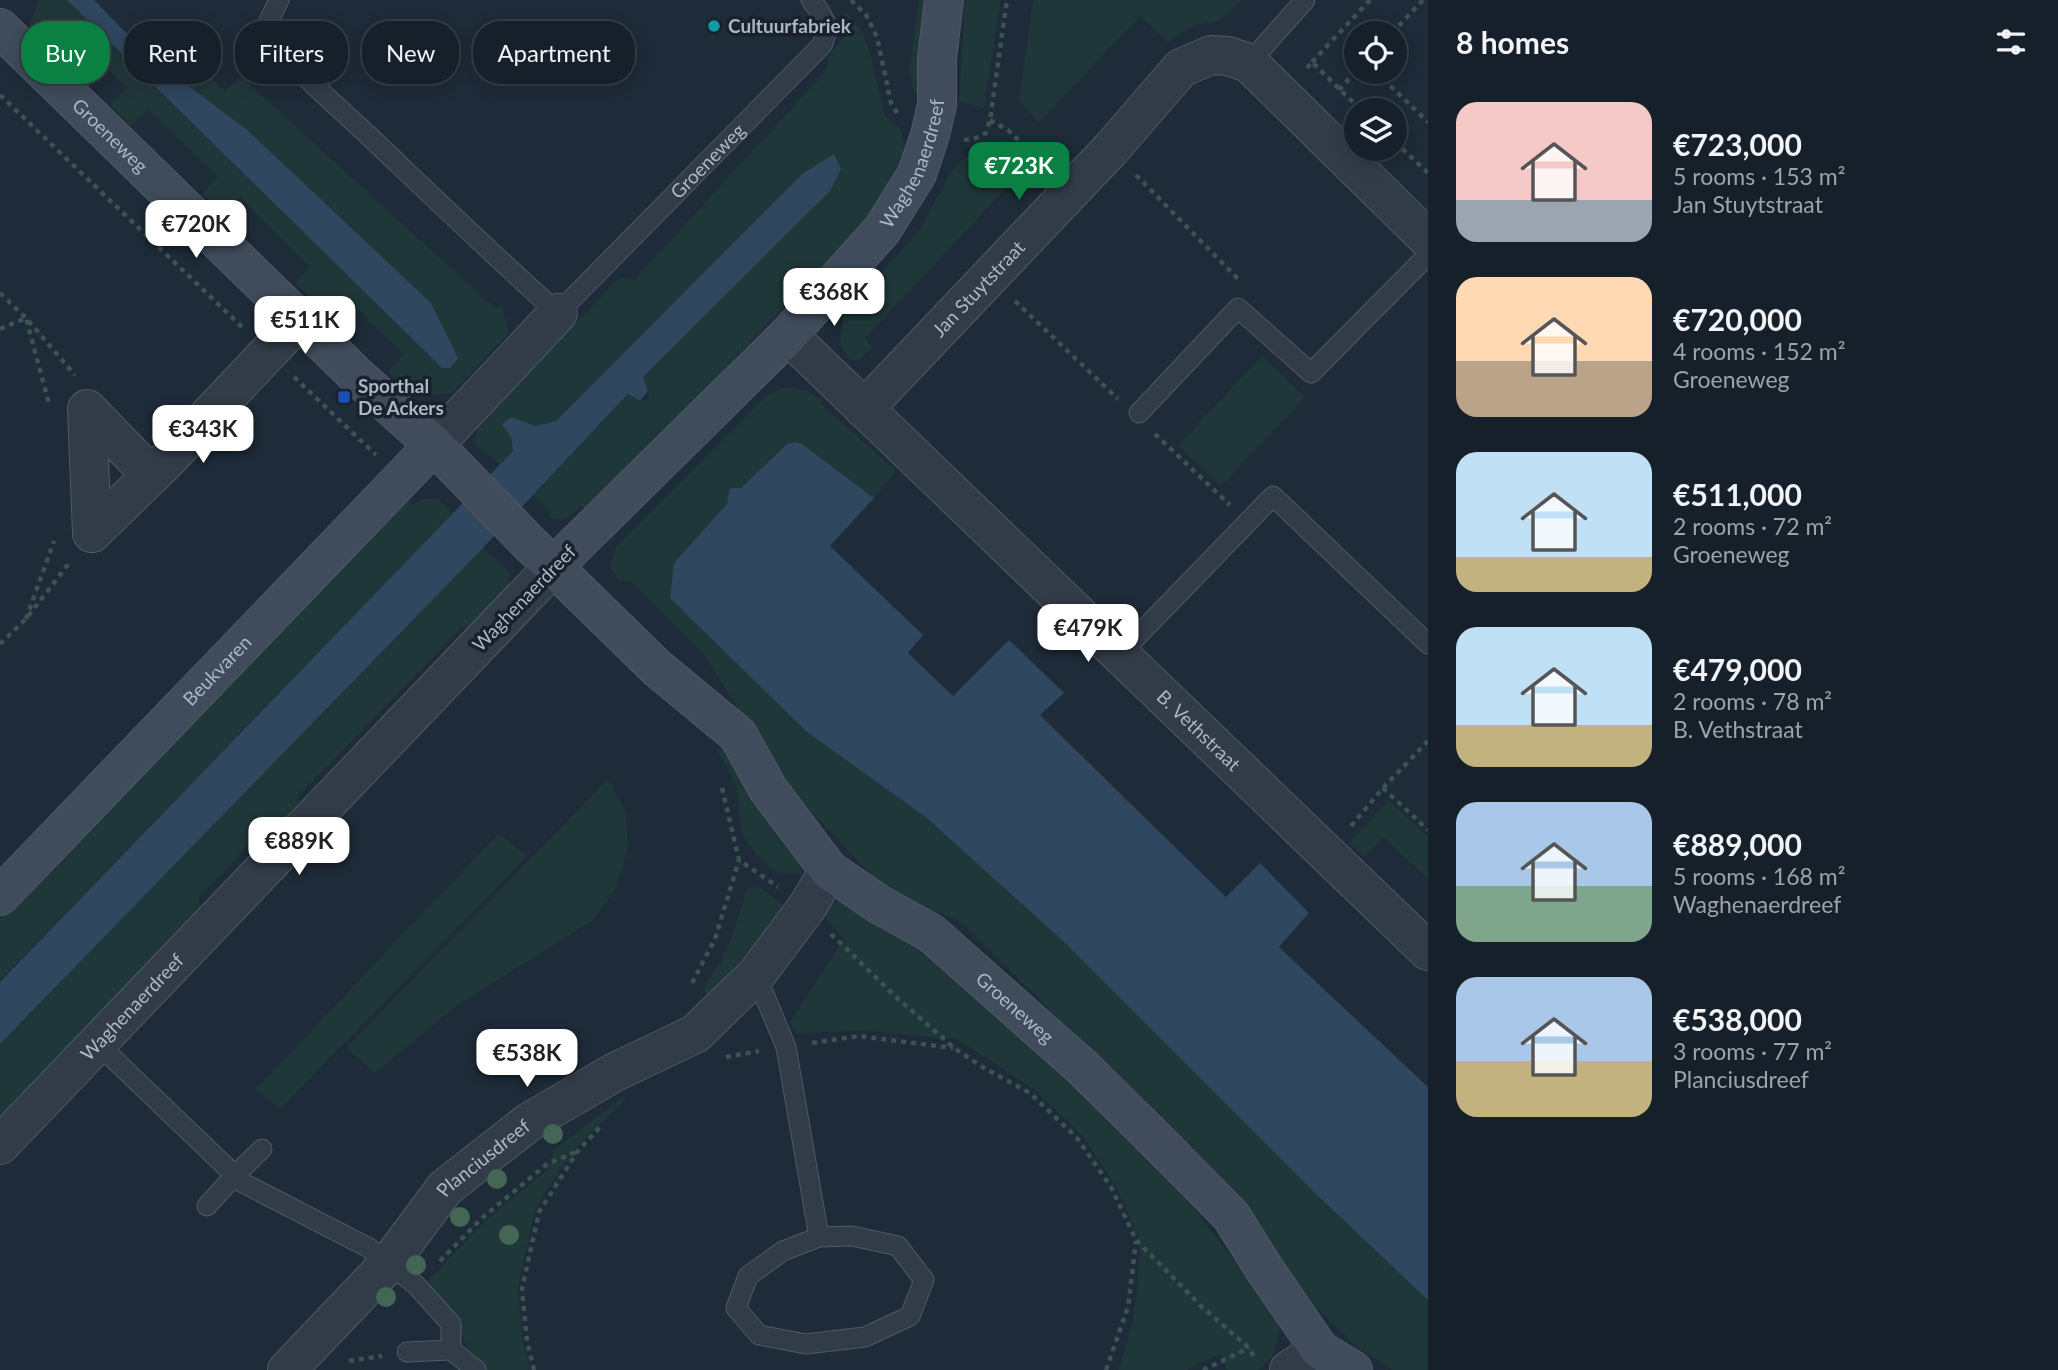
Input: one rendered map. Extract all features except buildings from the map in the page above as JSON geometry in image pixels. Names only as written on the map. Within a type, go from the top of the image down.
[{"type":"street","name":"Waghenaerdreef","points":[[0,1145],[98,1044],[541,554],[788,335],[882,230],[917,174],[937,105],[937,59],[944,0]]},
{"type":"street","name":"Groeneweg","points":[[0,28],[359,378],[444,455],[657,668],[738,735],[768,789],[829,870],[880,905],[931,933],[1082,1068],[1231,1216],[1265,1270],[1288,1360],[1353,1370]]},
{"type":"street","name":"Jan Stuytstraat","points":[[864,409],[1111,149],[1181,68],[1211,55],[1228,56],[1249,63]]},
{"type":"street","points":[[1249,63],[1428,239]]},
{"type":"street","name":"Groeneweg","points":[[444,455],[558,313]]},
{"type":"street","points":[[73,534],[151,475],[300,319]]},
{"type":"street","name":"B. Vethstraat","points":[[788,335],[1428,951]]},
{"type":"street","points":[[73,534],[87,409],[151,475]]},
{"type":"street","name":"Beukvaren","points":[[0,896],[401,480],[444,455]]},
{"type":"street","name":"Planciusdreef","points":[[288,1370],[402,1274],[445,1188],[529,1122],[615,1072],[695,1034],[756,975],[807,907],[829,870]]},
{"type":"lane","points":[[279,0],[265,29],[274,41],[306,76],[558,313]]},
{"type":"lane","name":"Groeneweg","points":[[558,313],[822,45],[828,27],[811,0]]},
{"type":"lane","points":[[1249,63],[1305,0]]},
{"type":"lane","points":[[1139,413],[1238,308],[1311,373],[1428,255]]},
{"type":"lane","points":[[1120,654],[1273,496],[1428,644]]},
{"type":"lane","points":[[756,975],[786,1047],[819,1237]]},
{"type":"lane","points":[[98,1044],[243,1183],[369,1248],[402,1274],[451,1324],[451,1350]]},
{"type":"lane","points":[[207,1206],[262,1149]]},
{"type":"lane","points":[[852,1236],[898,1246],[924,1280],[910,1316],[864,1337],[806,1344],[759,1335],[736,1308],[748,1276],[783,1251],[819,1237],[852,1236]]},
{"type":"lane","points":[[407,1352],[451,1350],[476,1370]]},
{"type":"path","points":[[1312,62],[1370,0]]},
{"type":"path","points":[[1403,21],[1423,0]]},
{"type":"path","points":[[1339,90],[1344,84]]},
{"type":"path","points":[[1388,84],[1428,122]]},
{"type":"path","points":[[0,96],[401,480]]},
{"type":"path","points":[[990,120],[1008,130],[1070,191]]},
{"type":"path","points":[[1111,149],[1242,284],[1238,308]]},
{"type":"path","points":[[1407,153],[1428,173]]},
{"type":"path","points":[[0,330],[26,318],[51,413]]},
{"type":"path","points":[[26,619],[54,547],[73,534]]},
{"type":"path","points":[[0,644],[26,619],[73,534]]},
{"type":"path","points":[[1328,854],[1383,788],[1428,741]]},
{"type":"path","points":[[695,1034],[680,1005],[715,939],[739,860],[721,782]]},
{"type":"path","points":[[1383,788],[1428,830]]},
{"type":"path","points":[[739,860],[807,907],[839,943],[954,1048],[1030,1093],[1077,1138],[1111,1187],[1136,1240],[1202,1307],[1249,1348],[1288,1360]]},
{"type":"path","points":[[534,1370],[527,1341],[522,1289],[539,1212],[577,1152],[599,1128]]},
{"type":"path","points":[[402,1274],[482,1219],[547,1164],[577,1152]]},
{"type":"path","points":[[1106,1370],[1128,1307],[1136,1240]]},
{"type":"path","points":[[1203,1370],[1249,1348]]},
{"type":"path","points":[[355,1352],[346,1362],[407,1352]]},
{"type":"green space","points":[[39,0],[67,0],[88,21],[57,20],[30,21]]},
{"type":"green space","points":[[919,0],[930,0],[923,95],[914,91],[909,71]]},
{"type":"green space","points":[[965,0],[1001,0],[984,108],[959,101]]},
{"type":"green space","points":[[1033,0],[1241,0],[1219,21],[1196,25],[1168,42],[1140,16],[1039,122],[1019,101]]},
{"type":"green space","points":[[844,10],[861,30],[868,46],[885,116],[902,131],[907,155],[875,212],[588,511],[581,506],[562,519],[548,517],[551,512],[533,495],[629,394],[640,401],[649,400],[642,377],[830,191],[834,154],[802,174],[556,421],[535,426],[526,423],[511,437],[513,451],[500,464],[474,444],[479,424],[619,278],[635,279],[825,72],[829,56],[845,35]]},
{"type":"green space","points":[[110,42],[124,56],[124,84],[153,84],[442,368],[246,129],[186,85],[217,84],[225,91],[235,82],[249,84],[496,309],[502,304],[509,333],[451,394],[433,395],[419,382],[408,391],[388,372],[404,354],[346,298],[328,315],[295,283],[310,267],[240,197],[223,213],[202,194],[218,176],[148,109],[131,126],[111,105],[127,88],[110,71]]},
{"type":"green space","points":[[1004,140],[1028,165],[865,338],[872,348],[859,360],[849,359],[840,343],[843,317],[921,228],[952,170],[969,155],[990,153]]},
{"type":"green space","points":[[1262,356],[1305,397],[1221,486],[1178,445]]},
{"type":"green space","points":[[786,387],[806,390],[822,400],[821,404],[896,471],[874,498],[802,444],[786,445],[741,488],[729,491],[727,504],[674,563],[807,732],[928,819],[1064,942],[1428,1297],[1428,1370],[1392,1370],[1356,1346],[1302,1293],[1239,1199],[961,921],[911,904],[870,874],[789,788],[703,653],[632,582],[618,580],[610,566],[616,547],[767,395]]},
{"type":"green space","points":[[403,496],[413,505],[424,499],[438,498],[452,514],[0,981],[0,919]]},
{"type":"green space","points":[[483,548],[510,573],[508,596],[478,627],[462,627],[298,796],[297,812],[282,828],[266,827],[199,897],[200,916],[0,1116],[0,1044]]},
{"type":"green space","points":[[726,744],[800,857],[802,873],[777,873],[756,854],[742,834],[737,789],[717,751]]},
{"type":"green space","points":[[608,779],[626,813],[628,848],[616,889],[593,920],[459,1004],[375,1073],[346,1048]]},
{"type":"green space","points":[[1389,800],[1428,837],[1428,879],[1384,838],[1364,857],[1349,843]]},
{"type":"green space","points":[[499,833],[527,856],[280,1109],[256,1089]]},
{"type":"green space","points":[[759,887],[784,905],[742,959],[709,995],[704,990],[705,986],[729,944],[746,891]]},
{"type":"green space","points":[[837,902],[847,902],[943,958],[1055,1071],[1110,1117],[1192,1206],[1280,1324],[1273,1356],[1258,1370],[1227,1370],[1220,1354],[1187,1370],[1118,1370],[1132,1325],[1140,1253],[1138,1236],[1115,1185],[1082,1135],[1034,1089],[955,1038],[857,1030],[796,1034],[790,1022],[844,939],[818,910]]},
{"type":"green space","points":[[624,1096],[626,1099],[575,1149],[535,1210],[518,1289],[523,1342],[530,1370],[485,1370],[471,1357],[457,1321],[425,1284],[485,1221],[547,1170],[554,1150]]},
{"type":"water","points":[[67,0],[94,0],[124,31],[124,56],[110,42],[110,21],[88,21]]},
{"type":"water","points":[[153,84],[186,84],[246,129],[431,303],[458,358],[450,368],[442,368]]},
{"type":"water","points":[[834,154],[841,169],[830,191],[643,377],[648,391],[640,401],[628,394],[483,548],[0,1044],[0,982],[513,451],[511,437],[502,424],[511,417],[535,426],[556,421],[802,174]]},
{"type":"water","points":[[795,442],[802,444],[874,498],[830,546],[923,635],[908,653],[953,696],[1009,640],[1064,693],[1040,715],[1226,897],[1260,863],[1309,913],[1279,947],[1428,1087],[1428,1300],[1314,1192],[1064,942],[928,819],[807,732],[670,598],[674,563],[727,504],[731,488],[741,488],[786,445]]},
{"type":"place","name":"Cultuurfabriek","points":[[714,26]]},
{"type":"place","name":"Sporthal De Ackers","points":[[344,397]]}]
